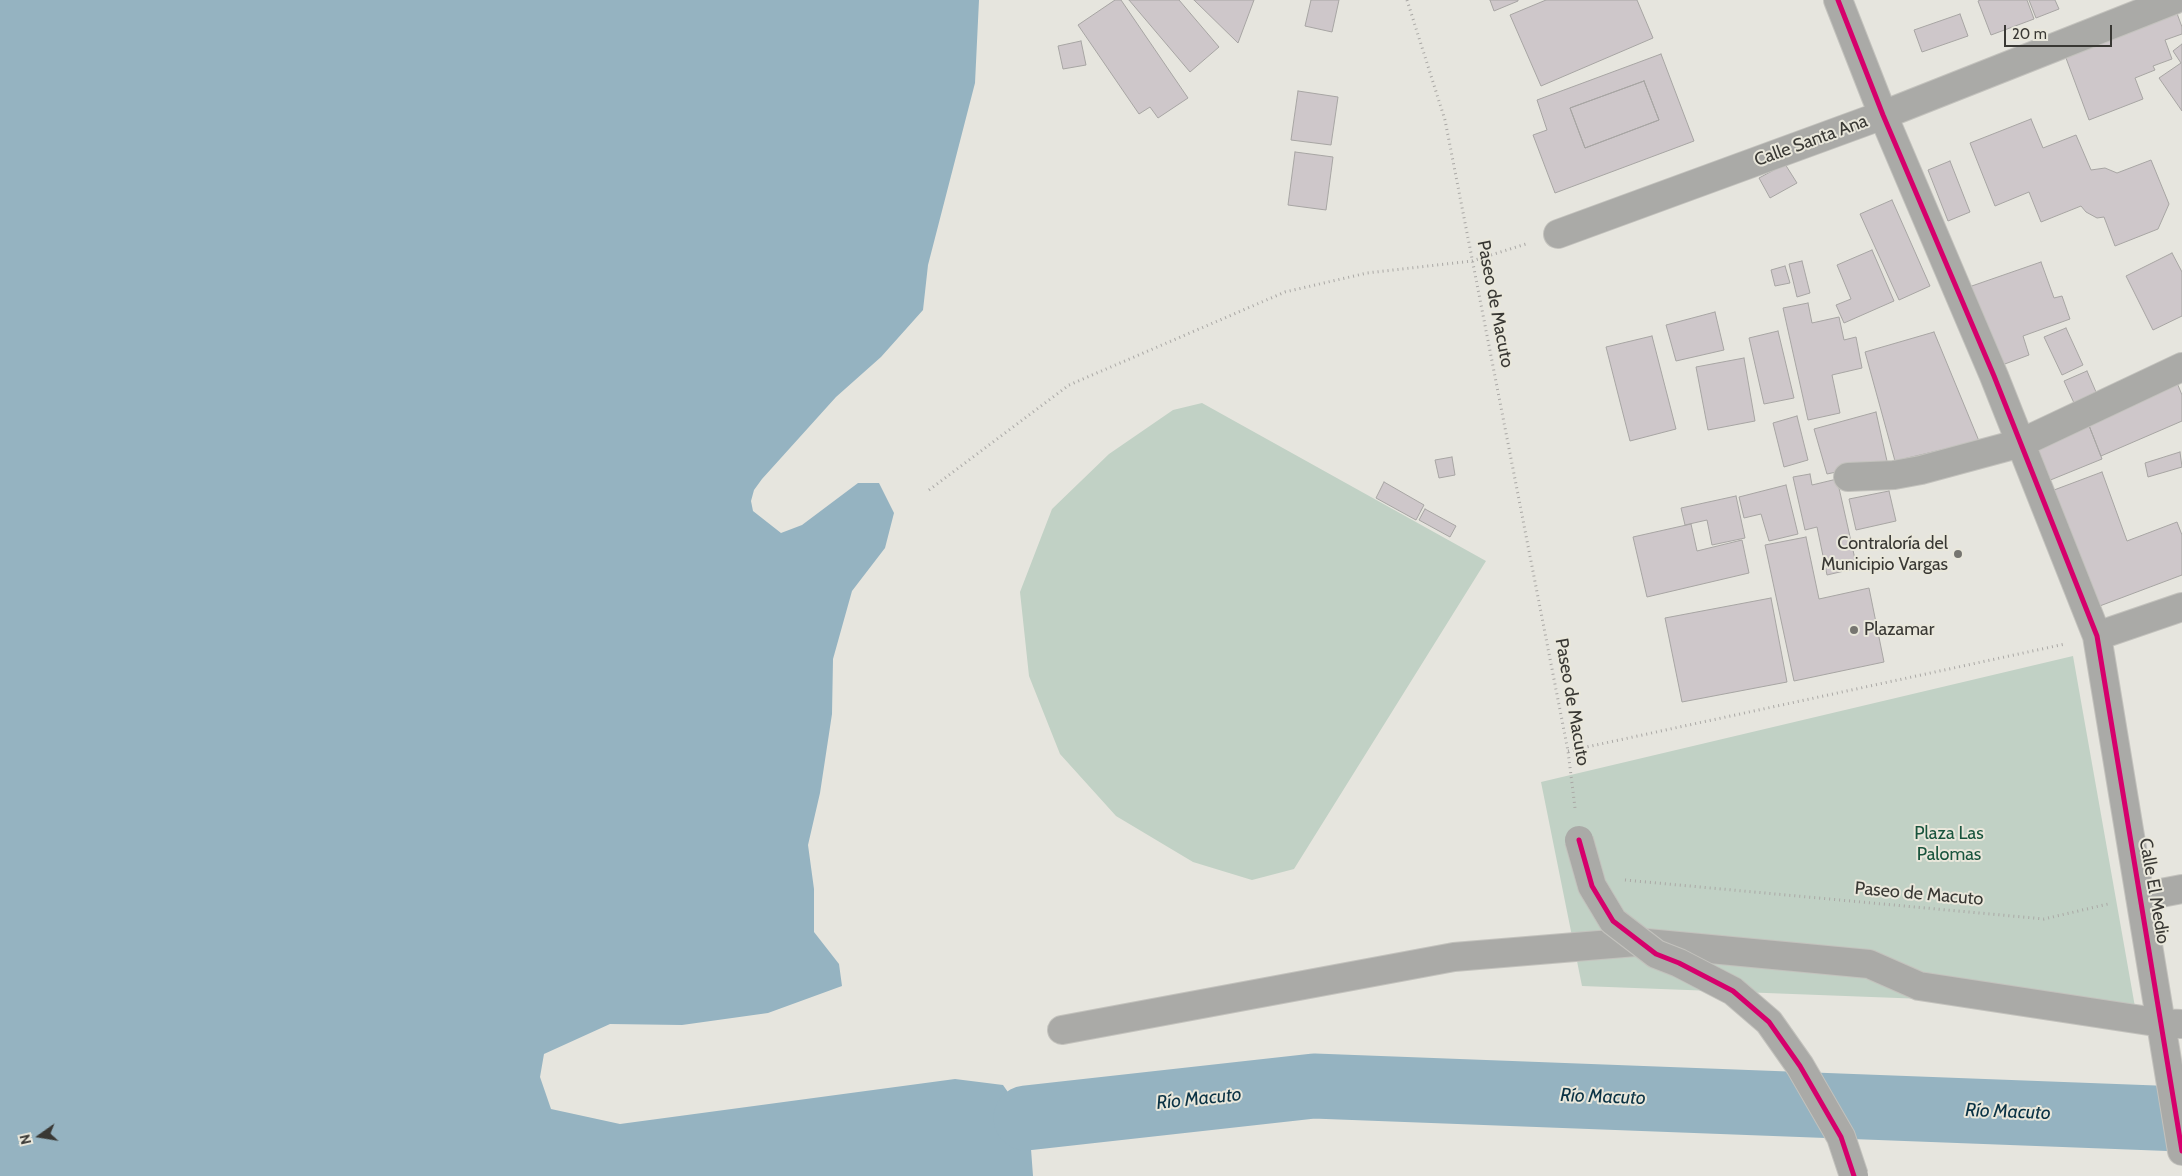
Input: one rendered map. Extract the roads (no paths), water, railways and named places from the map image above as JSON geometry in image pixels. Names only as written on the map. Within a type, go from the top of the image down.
[{"type":"street","name":"Calle El Medio","points":[[1838,0],[1882,115],[2020,443],[2097,636],[2140,897],[2172,1023],[2166,1052],[2182,1151]]},
{"type":"street","name":"Calle Santa Ana","points":[[1558,234],[1882,115],[2174,0]]},
{"type":"street","points":[[1848,477],[1920,470],[2020,443],[2182,367]]},
{"type":"street","points":[[2097,636],[2182,607]]},
{"type":"street","points":[[1579,840],[1592,886],[1613,921],[1656,954],[1679,963],[1733,991],[1769,1022],[1800,1066],[1841,1137],[1854,1176]]},
{"type":"street","points":[[2140,897],[2182,889]]},
{"type":"street","points":[[1062,1030],[1454,957],[1636,942],[1869,964],[1919,986],[2172,1023]]},
{"type":"water","points":[[0,0],[979,0],[975,83],[928,265],[923,310],[881,357],[836,397],[762,479],[754,490],[751,501],[753,511],[781,533],[802,525],[858,483],[879,483],[894,513],[885,548],[852,591],[833,659],[832,714],[820,793],[808,845],[814,889],[814,932],[839,964],[842,986],[768,1013],[682,1025],[610,1024],[544,1054],[540,1077],[551,1109],[620,1124],[955,1079],[1003,1085],[1026,1118],[1033,1176],[0,1176]]},
{"type":"waterway","name":"Río Macuto","points":[[1026,1118],[1314,1086],[2182,1119]]},
{"type":"place","name":"Contraloría del Municipio Vargas","points":[[1958,554]]},
{"type":"place","name":"Plazamar","points":[[1854,630]]},
{"type":"park label","name":"Plaza Las Palomas","points":[[1949,844]]}]
